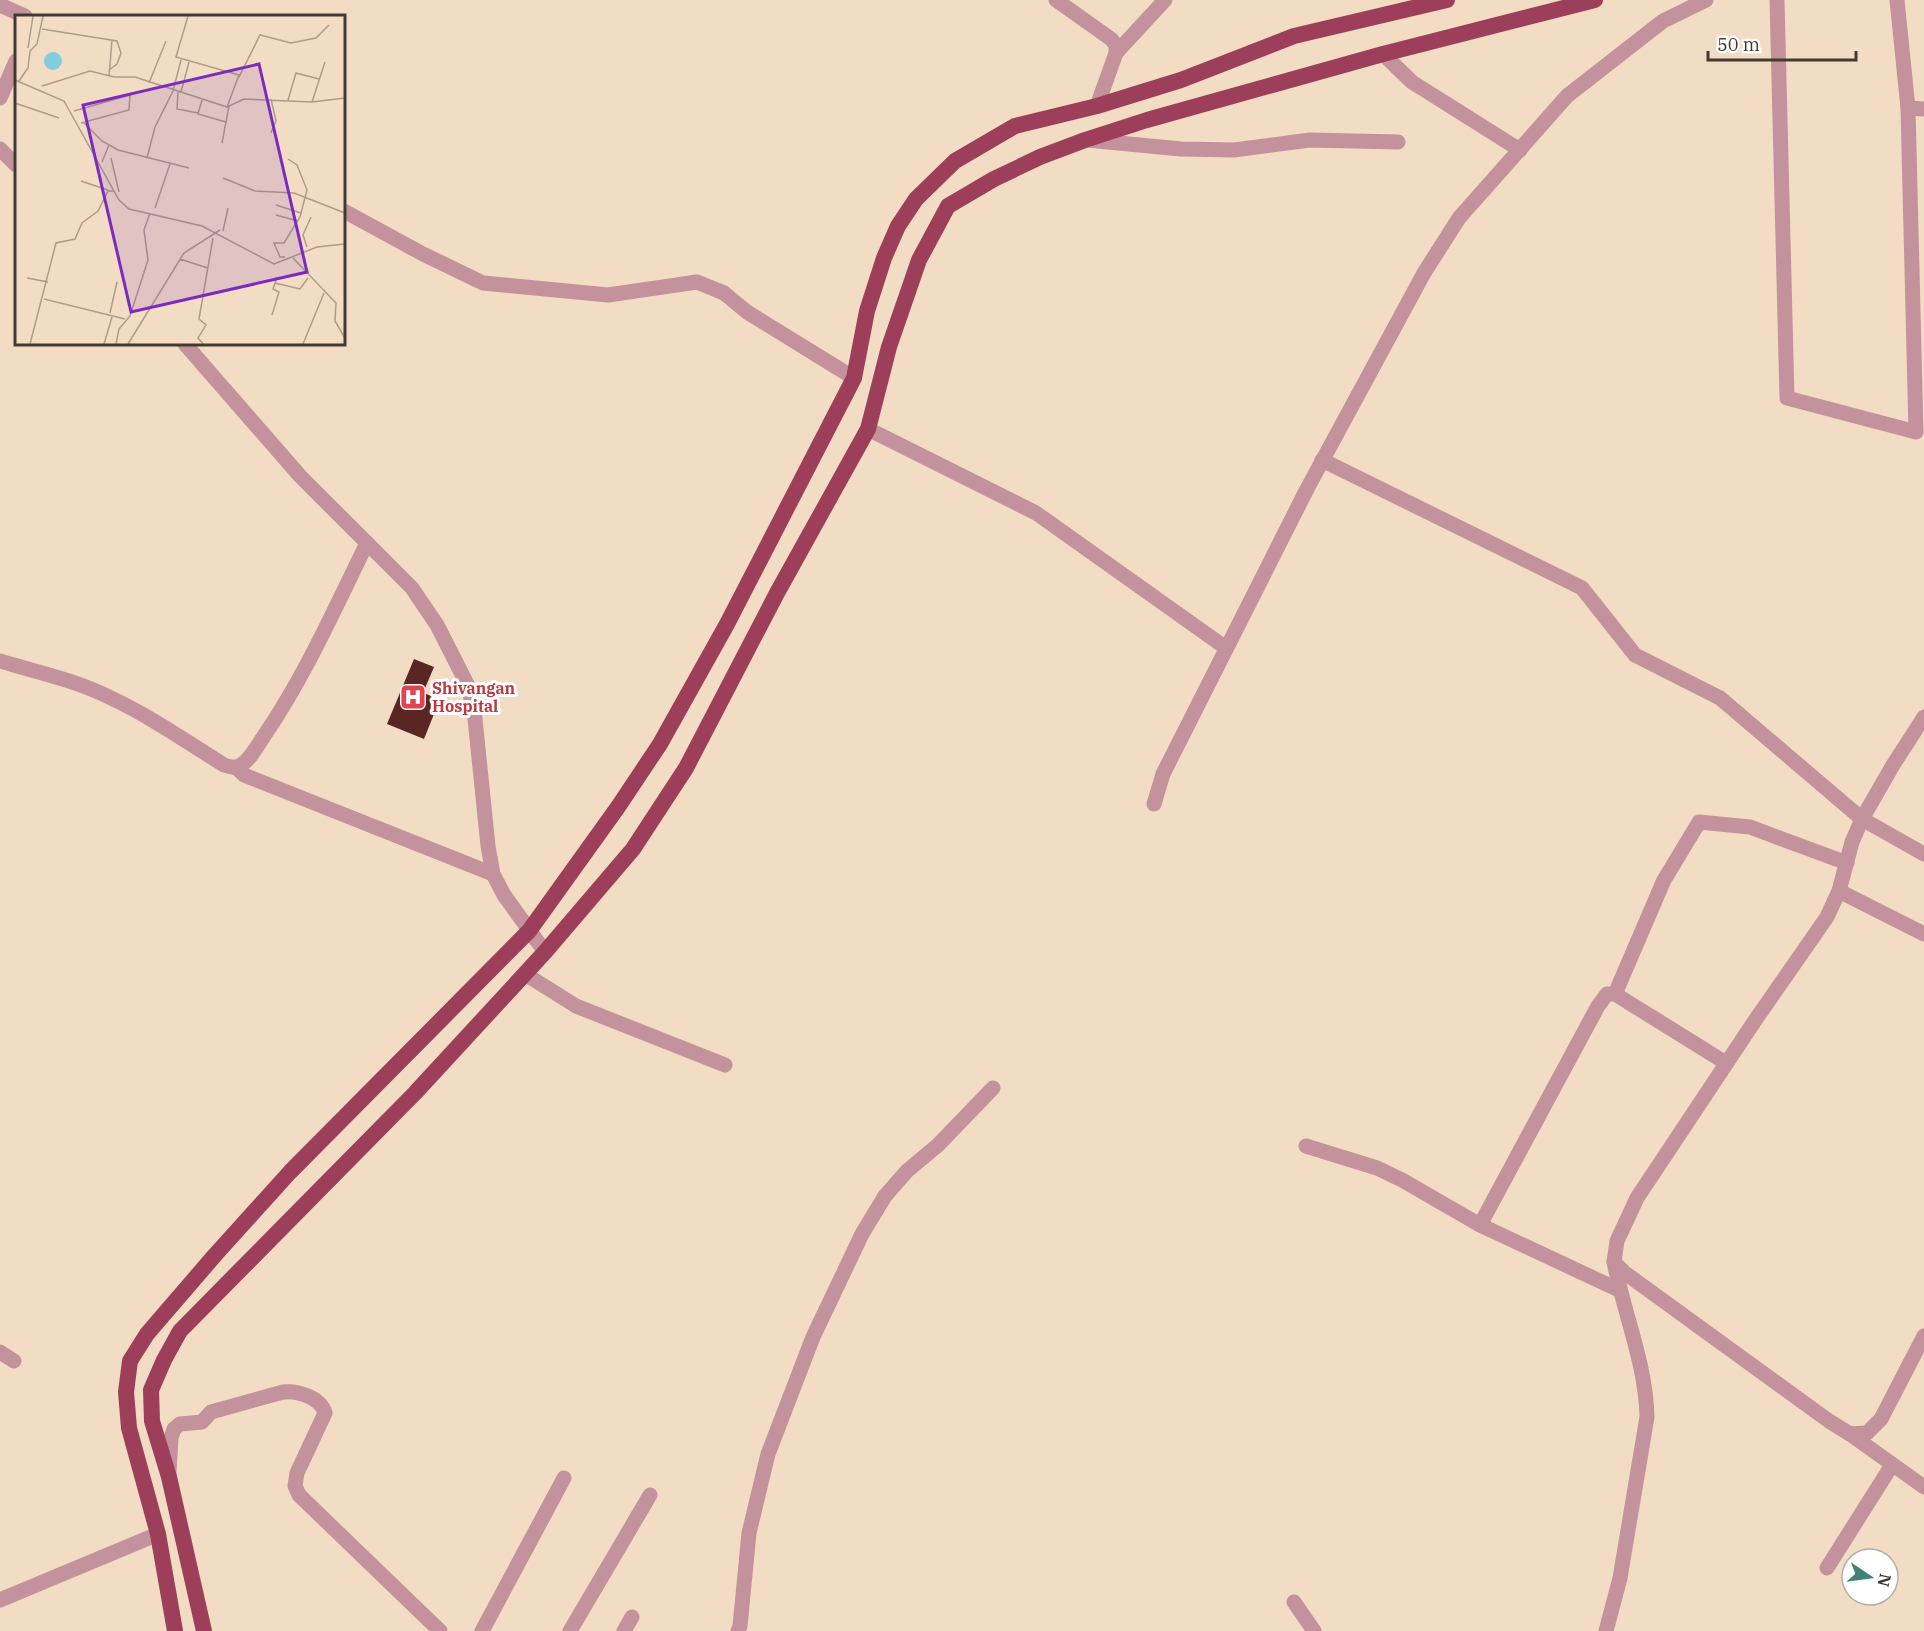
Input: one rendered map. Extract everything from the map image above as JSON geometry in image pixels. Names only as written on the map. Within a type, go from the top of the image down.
[{"type":"highway","points":[[175,1631],[158,1534],[129,1428],[126,1392],[130,1362],[147,1334],[290,1172],[529,931],[618,807],[660,744],[727,624],[854,378],[867,311],[884,258],[898,226],[916,199],[955,161],[1015,126],[1097,106],[1180,80],[1294,36],[1448,0]]},
{"type":"highway","points":[[204,1631],[169,1477],[152,1421],[151,1390],[164,1360],[180,1331],[406,1101],[545,952],[633,849],[686,768],[777,593],[868,429],[889,346],[919,260],[948,206],[994,179],[1040,157],[1147,120],[1383,54],[1595,0]]},
{"type":"street","points":[[1056,0],[1111,39],[1116,45],[1116,53],[1097,106]]},
{"type":"street","points":[[1116,53],[1165,0]]},
{"type":"street","points":[[1154,804],[1163,774],[1322,460],[1424,273],[1459,218],[1567,96],[1663,21],[1706,0]]},
{"type":"street","points":[[1777,0],[1787,398],[1916,432],[1908,108],[1897,0]]},
{"type":"street","points":[[0,4],[23,15]]},
{"type":"street","points":[[1383,54],[1412,82],[1520,150]]},
{"type":"street","points":[[0,98],[15,63]]},
{"type":"street","points":[[1908,108],[1924,109]]},
{"type":"street","points":[[1085,140],[1181,149],[1234,150],[1310,140],[1398,142]]},
{"type":"street","points":[[0,149],[15,164]]},
{"type":"street","points":[[345,211],[423,254],[483,283],[608,295],[697,282],[724,293],[747,312],[854,378]]},
{"type":"street","points":[[185,345],[300,476],[412,588],[437,625],[467,684],[474,709],[493,874],[504,895],[545,952]]},
{"type":"street","points":[[868,429],[1036,513],[1227,648]]},
{"type":"street","points":[[1322,460],[1582,588],[1635,655],[1719,698],[1862,819],[1924,854]]},
{"type":"street","points":[[0,661],[81,685],[109,696],[224,765],[240,767],[249,758],[278,715],[318,643],[367,543]]},
{"type":"street","points":[[1606,1631],[1620,1578],[1647,1417],[1647,1400],[1642,1371],[1619,1290],[1614,1262],[1617,1241],[1637,1198],[1726,1063],[1827,917],[1839,891],[1852,842],[1862,819],[1924,717]]},
{"type":"street","points":[[236,767],[244,775],[493,874]]},
{"type":"street","points":[[1615,994],[1664,880],[1699,822],[1750,827],[1847,863]]},
{"type":"street","points":[[1839,891],[1924,934]]},
{"type":"street","points":[[525,974],[576,1006],[726,1065]]},
{"type":"street","points":[[1480,1225],[1606,994],[1615,994],[1726,1063]]},
{"type":"street","points":[[738,1631],[749,1533],[768,1454],[813,1337],[862,1234],[885,1196],[907,1171],[938,1145],[993,1088]]},
{"type":"street","points":[[1306,1146],[1377,1168],[1480,1225],[1619,1290]]},
{"type":"street","points":[[1614,1262],[1625,1273],[1801,1401],[1924,1487]]},
{"type":"street","points":[[1850,1434],[1867,1433],[1881,1419],[1924,1336]]},
{"type":"street","points":[[0,1352],[14,1361]]},
{"type":"street","points":[[169,1477],[171,1438],[174,1429],[180,1424],[202,1422],[211,1412],[283,1392],[295,1392],[319,1402],[325,1413],[297,1473],[295,1486],[299,1495],[440,1631]]},
{"type":"street","points":[[1827,1568],[1893,1465]]},
{"type":"street","points":[[482,1631],[564,1478]]},
{"type":"street","points":[[570,1631],[650,1495]]},
{"type":"street","points":[[0,1600],[158,1534]]},
{"type":"street","points":[[1294,1602],[1314,1631]]},
{"type":"street","points":[[624,1631],[632,1617]]},
{"type":"building","points":[[414,659],[434,667],[423,693],[440,699],[424,739],[387,724]]},
{"type":"place","name":"Shivangan Hospital","points":[[413,697]]}]
